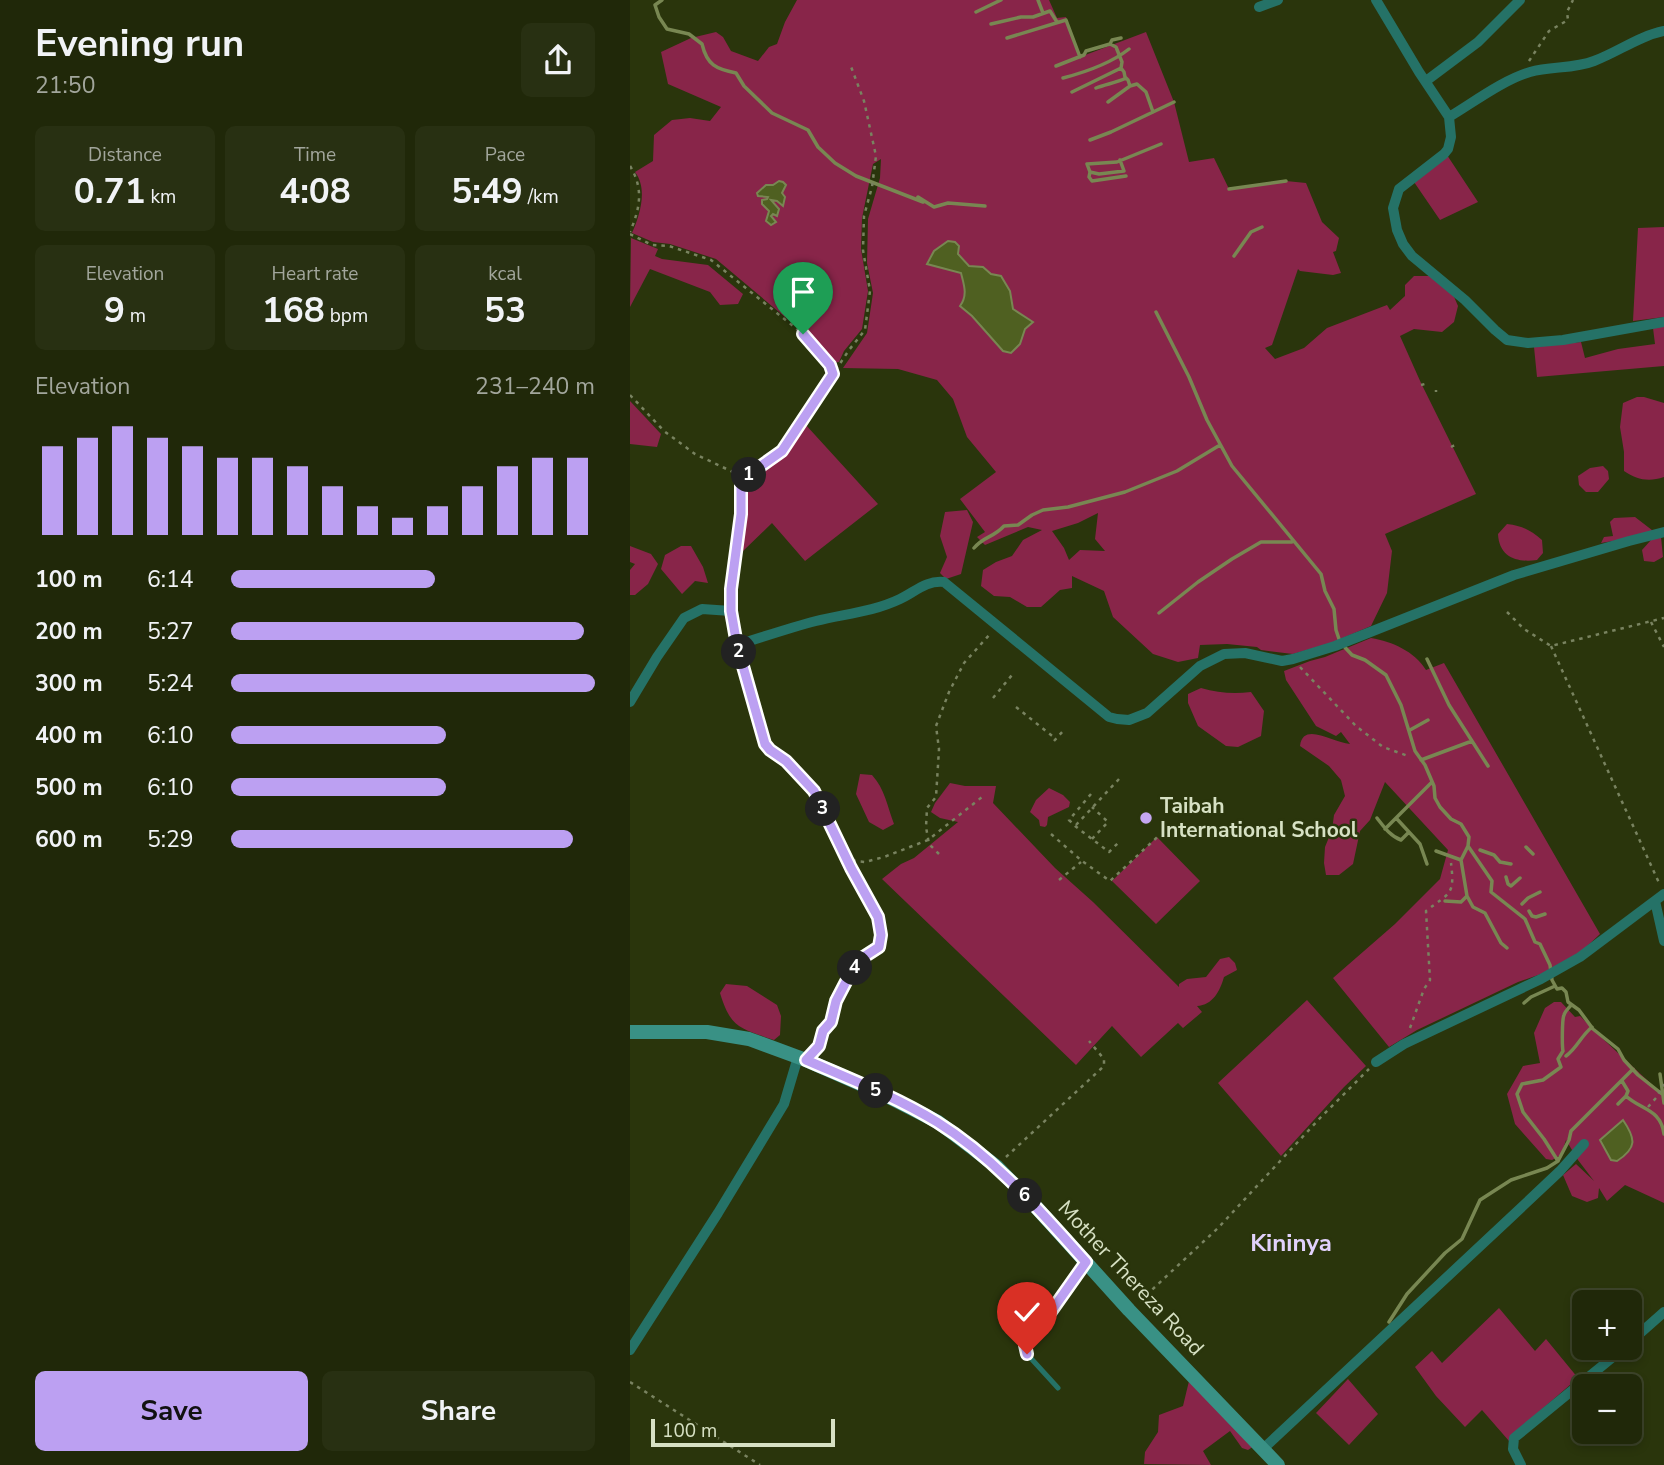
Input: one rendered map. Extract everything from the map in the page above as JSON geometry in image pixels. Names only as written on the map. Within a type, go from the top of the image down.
[{"type":"street","points":[[1259,7],[1278,0]]},
{"type":"street","points":[[1376,0],[1449,117],[1451,137],[1448,149],[1399,189],[1393,208],[1397,230],[1412,256],[1465,300],[1504,338],[1514,342],[1563,340],[1664,322]]},
{"type":"street","points":[[1426,81],[1478,42],[1520,0]]},
{"type":"street","points":[[1449,117],[1516,77],[1592,62],[1664,31]]},
{"type":"street","points":[[741,480],[741,514],[731,589],[731,611],[737,645],[816,621],[878,608],[934,581],[944,582],[1109,717],[1129,720],[1147,713],[1200,666],[1224,654],[1245,653],[1282,661],[1293,659],[1335,646],[1514,575],[1664,532]]},
{"type":"street","points":[[630,702],[684,618],[702,609],[731,611]]},
{"type":"street","points":[[1376,1062],[1404,1044],[1541,979],[1580,957],[1664,895]]},
{"type":"street","points":[[1655,901],[1664,941]]},
{"type":"street","name":"Mother Thereza Road","points":[[630,1031],[707,1032],[737,1036],[802,1059],[883,1094],[954,1134],[996,1166],[1278,1465]]},
{"type":"street","points":[[630,1350],[784,1104],[802,1059]]},
{"type":"street","points":[[1263,1449],[1560,1171],[1584,1144]]},
{"type":"street","points":[[1642,1331],[1664,1312]]},
{"type":"street","points":[[1521,1465],[1513,1450],[1514,1438],[1609,1360]]},
{"type":"lane","points":[[1058,1388],[1027,1354],[1025,1345],[1028,1337],[1050,1313],[1086,1262]]},
{"type":"path","points":[[1516,77],[1528,64],[1549,31],[1568,20],[1567,12],[1573,0]]},
{"type":"path","points":[[630,395],[664,431],[695,454],[733,471],[741,480],[782,451],[865,330],[870,291],[863,250],[864,216],[876,156],[864,101],[850,64]]},
{"type":"path","points":[[630,166],[636,175],[639,192],[639,209],[630,233],[652,244],[669,246],[711,260],[803,334],[830,365],[833,374]]},
{"type":"path","points":[[830,365],[840,363]]},
{"type":"path","points":[[1507,612],[1524,629],[1551,646],[1664,895]]},
{"type":"path","points":[[1551,646],[1664,618]]},
{"type":"path","points":[[1651,622],[1664,647]]},
{"type":"path","points":[[939,854],[929,844],[926,827],[927,808],[936,797],[939,749],[936,726],[964,663],[999,626]]},
{"type":"path","points":[[737,645],[765,744],[786,761],[814,791],[878,917],[881,935],[879,947],[862,958],[850,974],[836,1001],[831,1022],[823,1031],[819,1046],[802,1059]]},
{"type":"path","points":[[1293,659],[1356,726],[1383,747],[1408,756]]},
{"type":"path","points":[[993,698],[1012,676]]},
{"type":"path","points":[[1016,707],[1055,740],[1064,730]]},
{"type":"path","points":[[1076,825],[1119,779]]},
{"type":"path","points":[[1091,794],[1069,820],[1108,852],[1120,841]]},
{"type":"path","points":[[844,851],[855,861],[884,858],[928,840],[982,797]]},
{"type":"path","points":[[1092,807],[1108,822],[1092,839]]},
{"type":"path","points":[[1051,834],[1110,881],[1166,829]]},
{"type":"path","points":[[1059,880],[1082,861]]},
{"type":"path","points":[[1404,1044],[1430,979],[1426,911],[1448,895],[1453,881],[1451,863]]},
{"type":"path","points":[[996,1166],[1104,1066],[1104,1059],[1089,1041]]},
{"type":"path","points":[[1129,1310],[1218,1228],[1376,1062]]},
{"type":"path","points":[[1648,1107],[1664,1084]]},
{"type":"path","points":[[630,1382],[760,1465]]},
{"type":"shaded area","points":[[797,0],[1049,0],[1057,18],[1066,17],[1080,57],[1146,32],[1174,102],[1189,162],[1214,158],[1229,189],[1286,181],[1306,183],[1322,222],[1339,238],[1336,251],[1333,252],[1341,273],[1333,275],[1298,269],[1272,345],[1265,348],[1275,359],[1304,348],[1327,328],[1387,305],[1390,310],[1405,296],[1405,285],[1414,276],[1431,276],[1452,292],[1458,306],[1454,322],[1442,332],[1414,329],[1400,336],[1476,494],[1385,534],[1392,551],[1387,593],[1371,626],[1331,643],[1293,654],[1227,644],[1200,645],[1198,658],[1178,662],[1153,654],[1113,617],[1104,591],[1072,576],[1072,588],[1060,590],[1041,607],[1027,607],[1010,597],[994,596],[981,586],[983,570],[1012,556],[1023,540],[1042,530],[1028,527],[985,545],[977,537],[985,532],[960,499],[996,472],[967,437],[953,399],[937,380],[898,369],[843,368],[867,333],[873,293],[867,263],[868,219],[880,178],[881,159],[873,164],[862,218],[861,249],[868,291],[862,329],[844,351],[839,362],[831,363],[804,333],[716,259],[670,244],[653,242],[632,233],[642,194],[635,172],[653,161],[654,135],[672,120],[690,118],[710,121],[721,107],[668,84],[661,52],[691,38],[716,32],[723,37],[731,51],[758,61],[769,47],[777,44]],"holes":[[[955,242],[959,246],[958,254],[969,266],[983,267],[1010,291],[1012,309],[1032,322],[1025,329],[1020,344],[1003,350],[960,306],[965,290]],[[1098,513],[1095,539],[1105,551],[1080,550],[1069,560],[1052,531]]]},
{"type":"shaded area","points":[[1447,155],[1478,202],[1440,220],[1414,182]]},
{"type":"shaded area","points":[[779,181],[786,185],[782,193],[785,197],[783,206],[771,200],[779,209],[777,216],[771,216],[776,222],[771,225],[766,221],[769,211],[762,204],[762,200],[768,197],[758,196],[757,193],[766,185]]},
{"type":"shaded area","points":[[1664,227],[1664,317],[1633,321],[1638,228]]},
{"type":"shaded area","points":[[631,238],[658,249],[655,256],[662,259],[708,265],[743,294],[738,304],[720,305],[710,292],[650,269],[630,307]]},
{"type":"shaded area","points":[[948,241],[959,246],[958,254],[969,266],[983,267],[991,274],[1001,276],[1010,291],[1013,309],[1033,322],[1025,329],[1020,344],[1011,353],[1003,351],[960,306],[965,294],[961,273],[927,264],[934,251]]},
{"type":"shaded area","points":[[1664,326],[1664,366],[1537,377],[1534,347],[1581,342],[1585,358],[1618,349],[1655,344],[1653,328]]},
{"type":"shaded area","points":[[1637,397],[1664,403],[1664,477],[1643,479],[1624,471],[1620,427],[1623,403]]},
{"type":"shaded area","points":[[630,401],[661,434],[657,447],[630,444]]},
{"type":"shaded area","points":[[805,424],[878,504],[805,561],[772,523],[742,552],[745,482],[784,453]]},
{"type":"shaded area","points":[[1603,466],[1608,471],[1609,479],[1598,492],[1586,492],[1579,485],[1578,476],[1590,468]]},
{"type":"shaded area","points":[[967,510],[973,522],[961,574],[946,579],[940,573],[947,557],[940,536],[945,512]]},
{"type":"shaded area","points":[[1635,517],[1661,537],[1663,557],[1654,562],[1644,561],[1642,550],[1651,540],[1601,543],[1604,537],[1613,536],[1610,522],[1614,518]]},
{"type":"shaded area","points":[[1507,524],[1526,529],[1542,540],[1543,553],[1537,560],[1516,559],[1506,553],[1499,542],[1498,534]]},
{"type":"shaded area","points":[[630,546],[651,554],[658,564],[648,584],[635,595],[630,595],[630,570],[635,564],[630,562]]},
{"type":"shaded area","points":[[681,546],[691,546],[703,567],[708,583],[695,581],[682,594],[661,569],[665,555]]},
{"type":"shaded area","points":[[1371,638],[1402,648],[1426,670],[1444,663],[1600,934],[1582,951],[1544,973],[1518,982],[1417,1030],[1389,1047],[1333,978],[1395,924],[1440,879],[1448,850],[1385,782],[1370,820],[1360,831],[1353,864],[1339,875],[1326,875],[1325,847],[1332,830],[1334,815],[1345,796],[1341,780],[1329,766],[1300,746],[1302,739],[1313,734],[1350,744],[1341,732],[1336,736],[1316,726],[1286,680],[1284,671]]},
{"type":"shaded area","points":[[1201,688],[1226,693],[1251,692],[1264,711],[1261,736],[1238,747],[1226,746],[1198,726],[1188,703],[1188,694]]},
{"type":"shaded area","points":[[860,774],[872,775],[883,792],[894,824],[883,830],[869,822],[856,794]]},
{"type":"shaded area","points":[[950,783],[996,786],[993,803],[1055,868],[1179,987],[1179,984],[1187,979],[1206,977],[1220,959],[1229,957],[1237,970],[1224,977],[1212,1000],[1197,1006],[1202,1012],[1183,1028],[1178,1023],[1141,1057],[1112,1026],[1076,1065],[882,879],[901,864],[914,858],[958,822],[940,818],[931,812]]},
{"type":"shaded area","points":[[1049,788],[1070,802],[1069,807],[1048,817],[1045,827],[1040,826],[1039,820],[1030,812],[1036,800]]},
{"type":"shaded area","points":[[1157,837],[1200,881],[1156,924],[1112,881]]},
{"type":"shaded area","points":[[726,984],[747,986],[777,1005],[781,1016],[780,1035],[774,1040],[738,1026],[728,1014],[720,993]]},
{"type":"shaded area","points":[[1307,1000],[1366,1066],[1281,1156],[1218,1083]]},
{"type":"shaded area","points":[[1554,1002],[1561,1002],[1575,1017],[1580,1016],[1662,1094],[1664,1203],[1625,1185],[1607,1201],[1599,1188],[1598,1198],[1587,1202],[1572,1196],[1563,1175],[1576,1164],[1594,1181],[1566,1140],[1561,1155],[1552,1160],[1546,1159],[1515,1124],[1507,1094],[1523,1066],[1540,1063],[1534,1033],[1545,1008]]},
{"type":"shaded area","points":[[1623,1120],[1632,1138],[1631,1147],[1617,1161],[1611,1160],[1600,1140]]},
{"type":"shaded area","points":[[1499,1308],[1535,1351],[1546,1339],[1575,1374],[1572,1374],[1572,1383],[1511,1436],[1509,1441],[1482,1410],[1465,1427],[1436,1396],[1415,1367],[1432,1351],[1442,1363]]},
{"type":"shaded area","points":[[1348,1379],[1378,1414],[1349,1445],[1316,1413]]},
{"type":"shaded area","points":[[1189,1381],[1254,1446],[1248,1450],[1242,1448],[1230,1431],[1203,1451],[1211,1465],[1144,1464],[1145,1452],[1158,1432],[1159,1415],[1183,1406]]},
{"type":"waterway","points":[[662,0],[655,5],[667,29],[689,34],[702,44],[713,65],[736,73],[744,86],[772,113],[808,130],[818,147],[835,163],[856,176],[923,202],[918,197],[934,207],[948,203],[985,206]]},
{"type":"waterway","points":[[976,12],[1001,0]]},
{"type":"waterway","points":[[1038,0],[1043,13]]},
{"type":"waterway","points":[[991,24],[1033,17],[1050,11],[1057,22]]},
{"type":"waterway","points":[[1007,38],[1066,20],[1080,57]]},
{"type":"waterway","points":[[1110,44],[1112,40],[1121,38]]},
{"type":"waterway","points":[[1056,66],[1084,55],[1086,51],[1110,44],[1116,47],[1122,62],[1121,68],[1130,86],[1137,84],[1146,92],[1153,112]]},
{"type":"waterway","points":[[1063,78],[1098,67],[1129,49]]},
{"type":"waterway","points":[[1072,92],[1121,68]]},
{"type":"waterway","points":[[1096,88],[1126,78]]},
{"type":"waterway","points":[[1108,102],[1130,86]]},
{"type":"waterway","points":[[1090,140],[1174,102]]},
{"type":"waterway","points":[[1126,176],[1092,181],[1087,164],[1117,162],[1161,144]]},
{"type":"waterway","points":[[1090,172],[1099,174],[1124,171],[1120,160]]},
{"type":"waterway","points":[[1229,189],[1286,181]]},
{"type":"waterway","points":[[1234,256],[1251,232],[1262,227]]},
{"type":"waterway","points":[[1156,312],[1232,466],[1321,574],[1325,591],[1334,609],[1340,642],[1352,655],[1365,660],[1386,675],[1401,705],[1415,751],[1425,765],[1434,786],[1435,798],[1451,819],[1461,824],[1469,837],[1468,846],[1492,881],[1491,892],[1525,919],[1535,942],[1540,944],[1550,965],[1552,980],[1557,989],[1562,988],[1566,992],[1568,1002],[1579,1010],[1593,1029],[1618,1049],[1638,1075],[1662,1094]]},
{"type":"waterway","points":[[974,548],[1004,526],[1018,525],[1043,510],[1068,507],[1125,492],[1177,471],[1220,445]]},
{"type":"waterway","points":[[1159,613],[1198,582],[1261,542],[1292,542]]},
{"type":"waterway","points":[[1427,659],[1449,705],[1488,766]]},
{"type":"waterway","points":[[1410,730],[1428,720]]},
{"type":"waterway","points":[[1421,760],[1472,741]]},
{"type":"waterway","points":[[1385,829],[1432,782]]},
{"type":"waterway","points":[[1377,818],[1390,834],[1401,840],[1409,832]]},
{"type":"waterway","points":[[1397,819],[1420,844],[1427,864]]},
{"type":"waterway","points":[[1445,901],[1461,902],[1467,896],[1461,860],[1468,846]]},
{"type":"waterway","points":[[1526,847],[1533,854]]},
{"type":"waterway","points":[[1480,850],[1494,855],[1500,862],[1511,864]]},
{"type":"waterway","points":[[1436,851],[1461,860]]},
{"type":"waterway","points":[[1506,877],[1511,886],[1520,878]]},
{"type":"waterway","points":[[1522,904],[1540,892]]},
{"type":"waterway","points":[[1467,896],[1473,907],[1485,913],[1501,943],[1507,948]]},
{"type":"waterway","points":[[1529,911],[1536,917],[1545,914]]},
{"type":"waterway","points":[[1524,1003],[1555,986]]},
{"type":"waterway","points":[[1558,1161],[1523,1112],[1517,1094],[1522,1084],[1543,1080],[1561,1067],[1558,1059],[1563,1051],[1563,1017],[1571,1005]]},
{"type":"waterway","points":[[1566,1056],[1592,1027]]},
{"type":"waterway","points":[[1389,1322],[1407,1294],[1445,1253],[1462,1239],[1480,1200],[1511,1180],[1547,1168],[1558,1161],[1571,1131],[1633,1069]]},
{"type":"waterway","points":[[1660,1074],[1664,1103]]},
{"type":"waterway","points":[[1622,1081],[1628,1091],[1626,1096],[1655,1115],[1664,1134]]},
{"type":"waterway","points":[[1618,1104],[1626,1096]]},
{"type":"place","name":"Taibah International School","points":[[1146,818]]},
{"type":"district","name":"Kininya","points":[[1291,1243]]},
{"type":"route","points":[[803,334],[830,365],[833,374],[782,451],[741,480],[741,514],[731,589],[731,611],[737,645],[765,744],[786,761],[814,791],[878,917],[881,935],[879,947],[862,958],[850,974],[836,1001],[831,1022],[823,1031],[819,1046],[806,1060],[938,1122],[996,1166],[1086,1262],[1050,1313],[1028,1337],[1025,1345],[1027,1354]]}]
